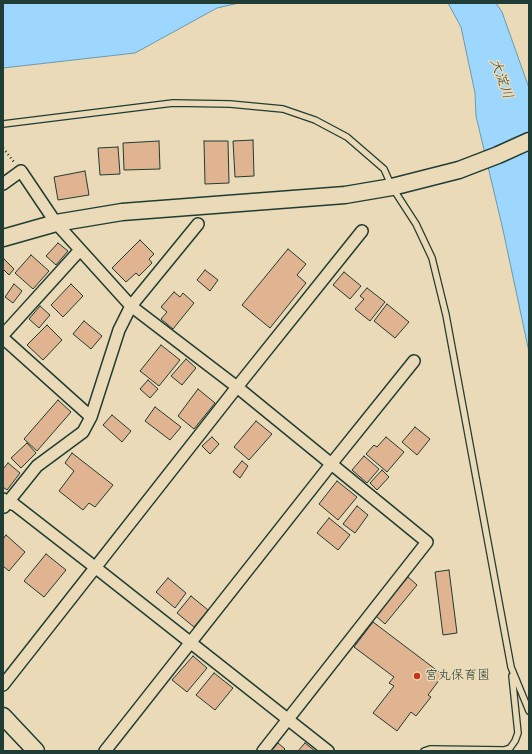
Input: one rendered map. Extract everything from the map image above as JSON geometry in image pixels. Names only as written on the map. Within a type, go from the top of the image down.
[{"type":"street","points":[[3,238],[56,223],[122,212],[345,195],[397,186],[459,170],[529,141]]},
{"type":"street","points":[[3,184],[21,171],[56,223],[131,306],[237,387],[427,542],[263,751]]},
{"type":"street","points":[[198,224],[131,306],[119,330],[91,417],[83,432],[40,463],[4,503],[15,506],[328,751]]},
{"type":"street","points":[[3,685],[237,387],[362,231]]},
{"type":"street","points":[[80,250],[3,336],[91,417]]},
{"type":"street","points":[[105,751],[414,361]]},
{"type":"street","points":[[3,716],[36,751]]},
{"type":"lane","points":[[3,124],[173,103],[230,104],[282,109],[315,120],[347,137],[384,169],[397,186],[432,258],[446,315],[511,668],[518,733],[510,748],[504,750],[430,749],[424,751]]},
{"type":"lane","points":[[511,668],[529,711]]},
{"type":"path","points":[[3,148],[21,171]]},
{"type":"water","points":[[3,3],[239,3],[217,8],[135,53],[3,68]]},
{"type":"water","name":"大淀川","points":[[448,3],[496,3],[502,12],[529,88],[529,352],[503,230],[476,116],[475,93],[461,27]]},
{"type":"building","points":[[253,140],[254,176],[235,177],[233,141]]},
{"type":"building","points":[[159,141],[160,169],[124,170],[123,143]]},
{"type":"building","points":[[204,141],[228,141],[229,183],[205,184]]},
{"type":"building","points":[[118,147],[120,174],[100,175],[98,148]]},
{"type":"building","points":[[85,171],[89,195],[58,200],[54,177]]},
{"type":"building","points":[[140,240],[154,254],[149,259],[152,263],[139,276],[136,273],[126,282],[112,268]]},
{"type":"building","points":[[58,243],[68,251],[56,265],[46,256]]},
{"type":"building","points":[[288,249],[306,264],[297,275],[306,283],[270,328],[242,305]]},
{"type":"building","points":[[31,255],[49,271],[33,289],[15,273]]},
{"type":"building","points":[[4,259],[14,269],[9,275],[3,269]]},
{"type":"building","points":[[205,270],[218,280],[210,291],[197,280]]},
{"type":"building","points":[[344,272],[361,286],[350,299],[333,285]]},
{"type":"building","points":[[14,284],[22,291],[13,303],[5,297]]},
{"type":"building","points":[[71,284],[83,296],[63,317],[51,305]]},
{"type":"building","points":[[367,288],[385,302],[370,321],[355,309],[364,299],[360,296]]},
{"type":"building","points":[[174,292],[180,297],[183,293],[194,303],[173,329],[161,319],[167,312],[161,307]]},
{"type":"building","points":[[387,304],[409,322],[395,338],[374,321]]},
{"type":"building","points":[[40,306],[50,315],[39,328],[29,319]]},
{"type":"building","points":[[84,321],[102,336],[91,349],[73,334]]},
{"type":"building","points":[[47,325],[62,340],[43,360],[27,345]]},
{"type":"building","points":[[161,345],[180,360],[159,386],[140,371]]},
{"type":"building","points":[[186,359],[196,368],[182,385],[171,376]]},
{"type":"building","points":[[148,380],[158,389],[150,398],[140,389]]},
{"type":"building","points":[[198,389],[215,403],[194,429],[178,416]]},
{"type":"building","points":[[58,400],[71,412],[37,451],[24,439]]},
{"type":"building","points":[[155,407],[181,427],[170,440],[145,421]]},
{"type":"building","points":[[112,415],[131,431],[122,442],[103,425]]},
{"type":"building","points":[[256,421],[272,434],[249,460],[234,447]]},
{"type":"building","points":[[415,427],[430,439],[417,455],[402,442]]},
{"type":"building","points":[[212,437],[219,444],[210,454],[202,446]]},
{"type":"building","points":[[386,437],[404,452],[387,472],[366,454],[374,445],[377,447]]},
{"type":"building","points":[[27,443],[36,453],[21,468],[11,458]]},
{"type":"building","points":[[72,453],[113,485],[95,507],[89,503],[83,510],[59,491],[74,471],[65,463]]},
{"type":"building","points":[[364,456],[379,469],[367,483],[352,470]]},
{"type":"building","points":[[242,461],[248,466],[240,478],[233,472]]},
{"type":"building","points":[[8,463],[20,473],[7,490],[3,487],[3,469]]},
{"type":"building","points":[[382,470],[389,477],[377,490],[370,483]]},
{"type":"building","points":[[337,481],[357,497],[338,520],[319,504]]},
{"type":"building","points":[[357,506],[368,515],[355,533],[343,524]]},
{"type":"building","points":[[329,518],[350,535],[338,550],[317,533]]},
{"type":"building","points":[[6,535],[25,552],[9,571],[3,566],[3,539]]},
{"type":"building","points":[[46,554],[66,570],[44,597],[24,581]]},
{"type":"building","points":[[449,570],[457,633],[443,635],[435,572]]},
{"type":"building","points":[[408,577],[417,585],[385,624],[376,616]]},
{"type":"building","points":[[168,578],[186,593],[175,608],[156,592]]},
{"type":"building","points":[[191,596],[208,610],[194,627],[177,613]]},
{"type":"building","points":[[373,622],[443,675],[428,695],[431,697],[416,716],[411,712],[397,731],[373,713],[394,686],[389,683],[394,677],[354,647]]},
{"type":"building","points":[[193,656],[207,668],[187,692],[172,680]]},
{"type":"building","points":[[214,673],[233,688],[215,710],[196,695]]},
{"type":"building","points":[[278,743],[285,749],[283,751],[273,751],[272,750]]},
{"type":"building","points":[[305,743],[315,751],[298,751]]},
{"type":"place","name":"宮丸保育園","points":[[417,676]]}]
